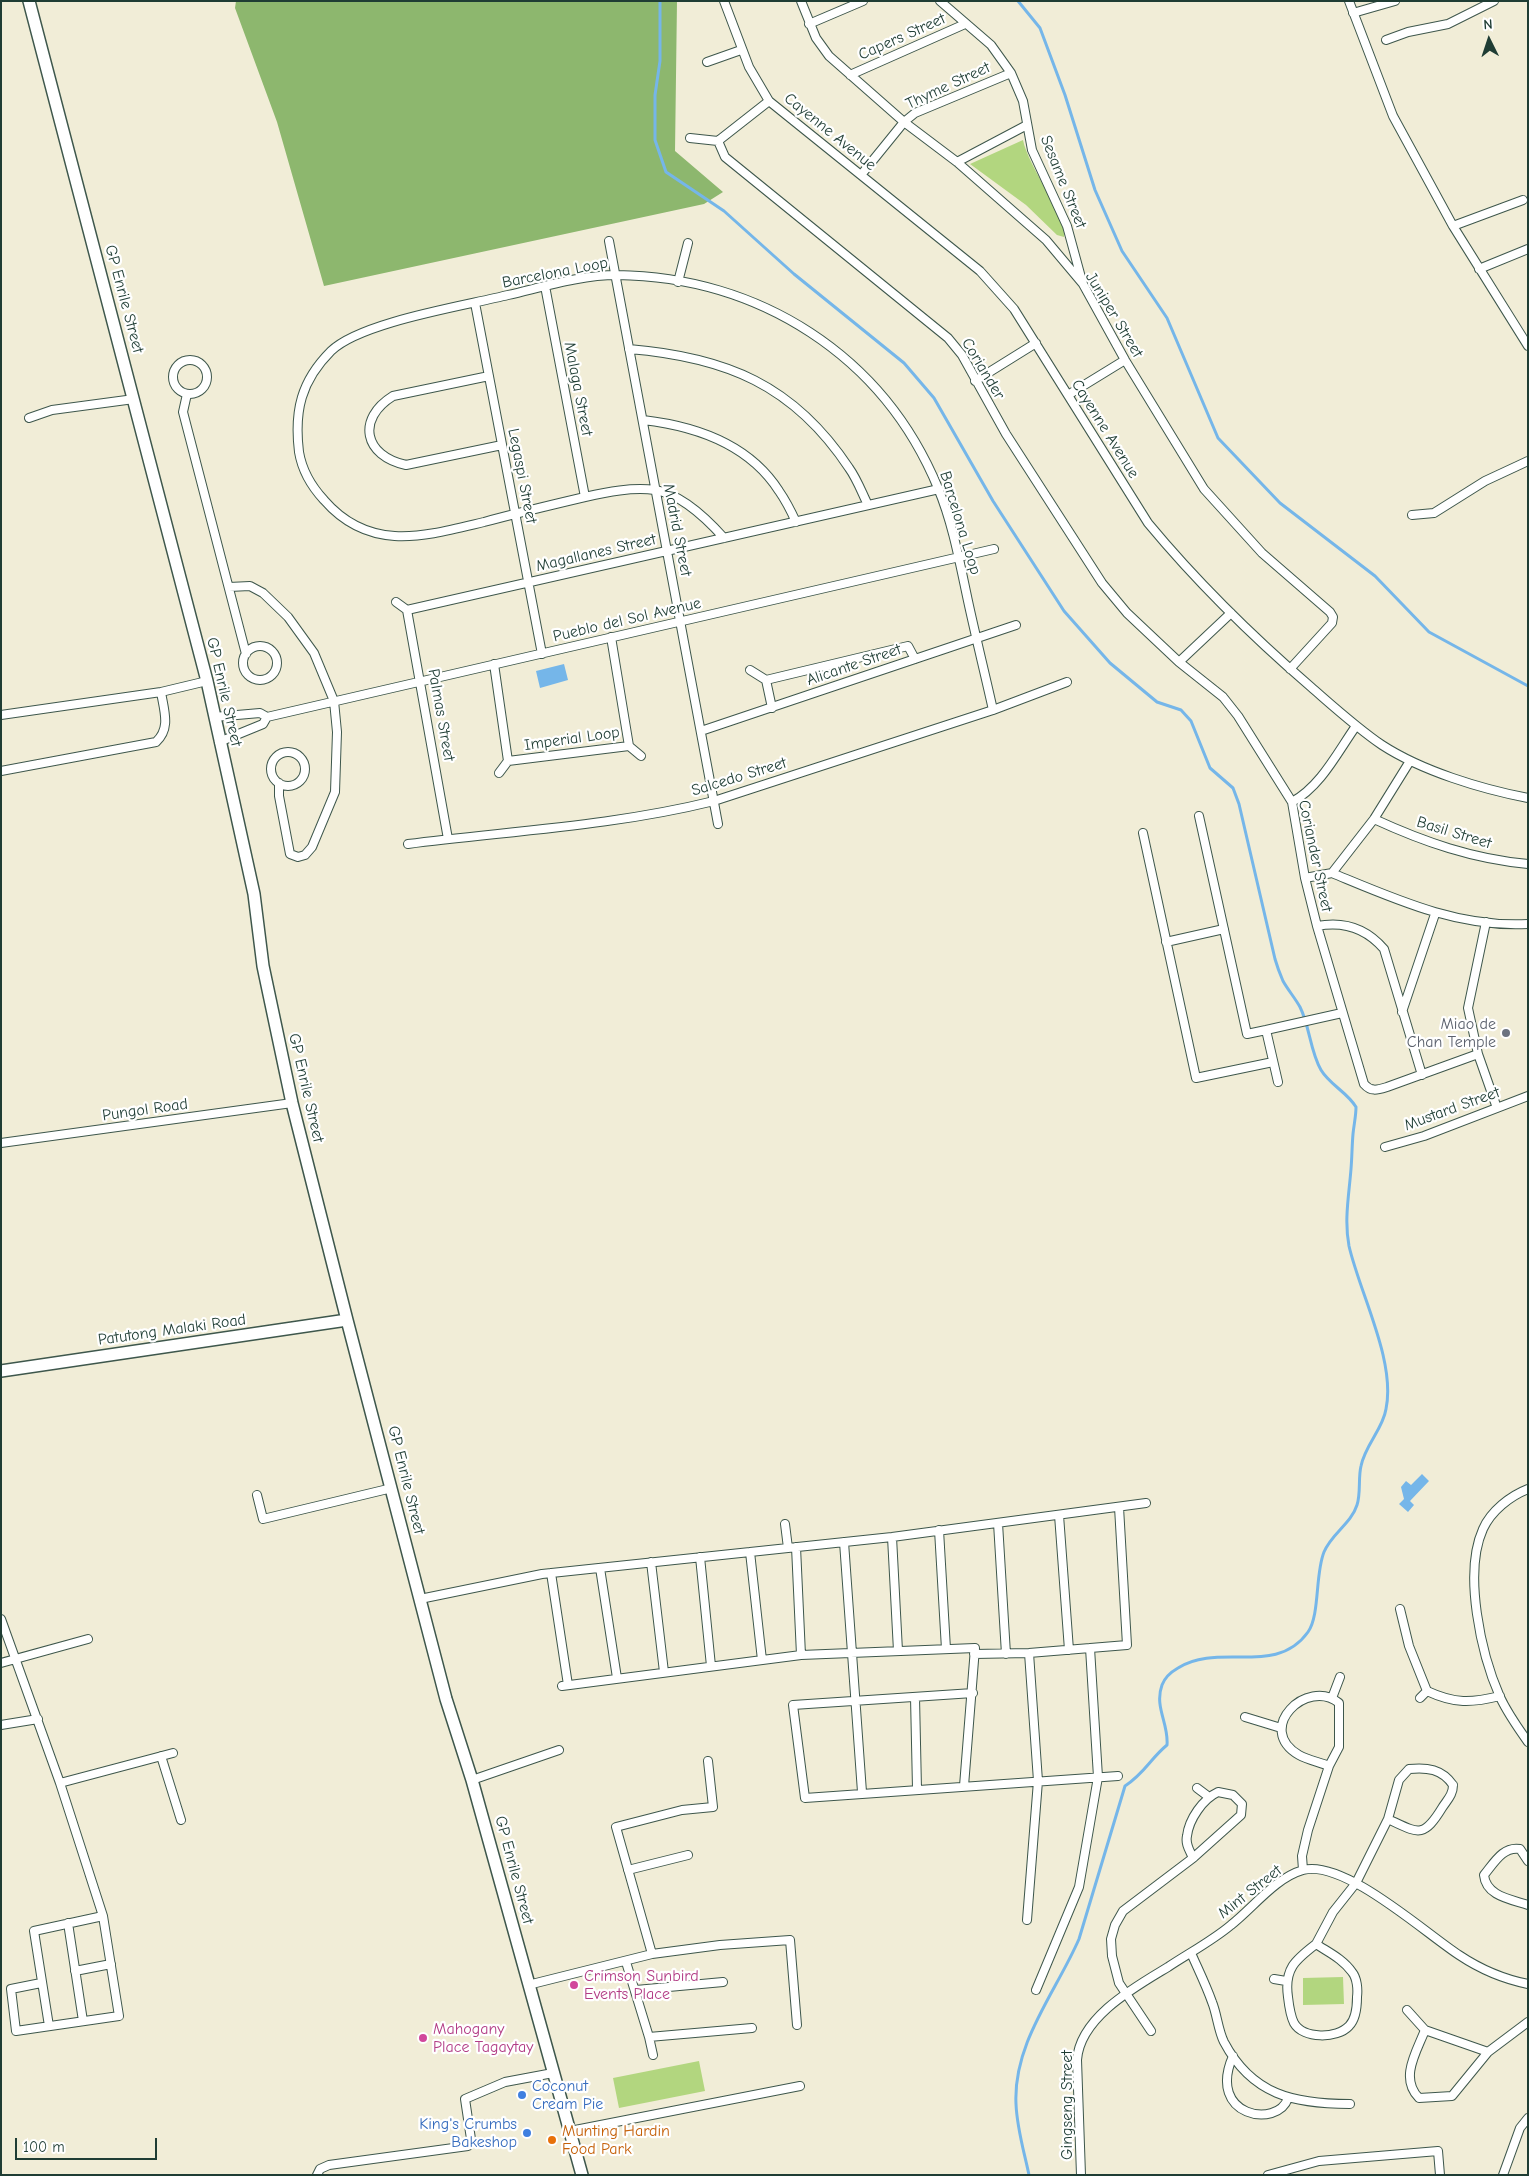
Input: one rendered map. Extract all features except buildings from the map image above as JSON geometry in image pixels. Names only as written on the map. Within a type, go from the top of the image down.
[{"type":"street","name":"GP Enrile Street","points":[[29,1],[207,681],[254,894],[263,966],[292,1103],[346,1320],[392,1488],[446,1699],[472,1780],[582,2175]]},
{"type":"street","name":"Cayenne Avenue","points":[[724,1],[741,50],[769,101],[980,271],[1003,295],[1036,343],[1148,522],[1170,550],[1231,612],[1290,669],[1382,746],[1410,761],[1465,781],[1528,798]]},
{"type":"street","name":"Juniper Street","points":[[801,1],[809,24],[824,49],[850,75],[904,122],[957,162],[1046,240],[1083,284],[1125,360],[1204,488],[1262,553],[1330,612],[1333,617],[1328,630],[1290,669]]},
{"type":"street","points":[[809,24],[863,1]]},
{"type":"street","name":"Sesame Street","points":[[940,1],[991,46],[1011,73],[1023,101],[1032,150],[1067,226],[1083,284]]},
{"type":"street","points":[[1349,1],[1393,116],[1453,226],[1528,346]]},
{"type":"street","points":[[1353,13],[1395,1]]},
{"type":"street","points":[[1386,40],[1408,32],[1448,24],[1494,1]]},
{"type":"street","name":"Capers Street","points":[[850,75],[965,24]]},
{"type":"street","points":[[707,62],[741,50]]},
{"type":"street","name":"Thyme Street","points":[[861,175],[904,122],[915,113],[1011,73]]},
{"type":"street","points":[[690,138],[718,141],[769,101]]},
{"type":"street","points":[[957,162],[1028,125]]},
{"type":"street","name":"Coriander","points":[[718,141],[725,157],[932,323],[962,355],[975,381],[1067,532],[1102,583],[1127,613],[1179,662]]},
{"type":"street","points":[[1453,226],[1523,200]]},
{"type":"street","name":"Madrid Street","points":[[609,241],[718,824]]},
{"type":"street","points":[[678,282],[688,242]]},
{"type":"street","points":[[1479,269],[1528,249]]},
{"type":"street","name":"Barcelona Loop","points":[[656,490],[624,491],[585,496],[423,536],[392,538],[362,530],[335,513],[312,487],[300,461],[296,426],[300,401],[312,374],[333,349],[362,331],[545,286],[616,275],[678,282],[742,297],[795,321],[839,352],[883,395],[914,440],[938,489],[959,557],[993,710]]},
{"type":"street","name":"Malaga Street","points":[[545,286],[585,496]]},
{"type":"street","name":"Legaspi Street","points":[[475,304],[542,654]]},
{"type":"street","points":[[975,381],[1036,343]]},
{"type":"street","points":[[630,349],[666,352],[710,361],[752,378],[790,402],[823,433],[850,469],[868,505]]},
{"type":"street","points":[[1068,395],[1125,360]]},
{"type":"street","points":[[194,361],[205,369],[206,382],[199,392],[187,394],[177,388],[174,375],[181,364],[194,361]]},
{"type":"street","points":[[489,376],[393,396],[380,404],[372,414],[370,425],[371,439],[376,450],[390,461],[406,465],[502,445]]},
{"type":"street","points":[[187,394],[183,412],[246,654],[244,667],[252,677],[263,679],[273,673],[277,660],[270,649],[257,646],[246,654]]},
{"type":"street","points":[[29,418],[52,410],[134,399]]},
{"type":"street","points":[[643,420],[676,424],[716,437],[750,459],[779,490],[796,522]]},
{"type":"street","points":[[1412,515],[1434,513],[1485,481],[1528,461]]},
{"type":"street","name":"Magallanes Street","points":[[406,610],[938,489]]},
{"type":"street","points":[[656,490],[685,503],[712,525],[724,538]]},
{"type":"street","name":"Pueblo del Sol Avenue","points":[[214,717],[260,713],[267,717],[994,549]]},
{"type":"street","points":[[229,587],[250,586],[263,593],[288,617],[314,653],[334,702],[337,732],[335,792],[312,847],[305,855],[298,857],[290,854],[279,796],[279,783],[272,773],[274,760],[285,752],[298,755],[305,767],[301,780],[291,785],[279,783]]},
{"type":"street","points":[[396,602],[406,610]]},
{"type":"street","name":"Palmas Street","points":[[406,610],[421,681],[448,839]]},
{"type":"street","points":[[1179,662],[1231,612]]},
{"type":"street","name":"Alicante Street","points":[[701,731],[1016,625]]},
{"type":"street","name":"Imperial Loop","points":[[494,664],[508,762],[629,746],[611,638]]},
{"type":"street","points":[[750,670],[766,680],[908,646],[916,659]]},
{"type":"street","name":"Coriander Street","points":[[1179,662],[1223,697],[1238,716],[1292,802],[1305,878],[1317,926],[1364,1084],[1368,1089],[1375,1090],[1387,1088],[1422,1075]]},
{"type":"street","points":[[766,680],[772,708]]},
{"type":"street","points":[[1,715],[161,692],[207,681]]},
{"type":"street","name":"Salcedo Street","points":[[408,844],[613,821],[714,801],[993,710],[1067,682]]},
{"type":"street","points":[[1,771],[156,742],[164,735],[166,723],[161,692]]},
{"type":"street","name":"Pueblo del Sol Avenue","points":[[219,742],[263,724],[267,717]]},
{"type":"street","points":[[1292,802],[1307,794],[1316,784],[1356,726]]},
{"type":"street","points":[[629,746],[642,756]]},
{"type":"street","points":[[1332,873],[1374,819],[1410,761]]},
{"type":"street","points":[[499,773],[508,762]]},
{"type":"street","points":[[1199,816],[1247,1034],[1342,1013]]},
{"type":"street","name":"Basil Street","points":[[1374,819],[1411,836],[1456,852],[1499,861],[1528,864]]},
{"type":"street","points":[[1143,833],[1196,1078],[1273,1062]]},
{"type":"street","points":[[1305,878],[1332,873],[1435,914],[1486,922],[1528,924]]},
{"type":"street","points":[[1402,1012],[1435,914]]},
{"type":"street","points":[[1486,922],[1468,1008],[1478,1054],[1496,1108]]},
{"type":"street","points":[[1317,926],[1336,924],[1350,926],[1360,930],[1379,943],[1384,949],[1422,1075],[1478,1054]]},
{"type":"street","points":[[1166,942],[1224,929]]},
{"type":"street","points":[[1266,1030],[1278,1082]]},
{"type":"street","name":"Mustard Street","points":[[1385,1147],[1424,1136],[1528,1096]]},
{"type":"street","name":"Pungol Road","points":[[1,1142],[292,1103]]},
{"type":"street","name":"Patutong Malaki Road","points":[[1,1371],[346,1320]]},
{"type":"street","points":[[257,1495],[263,1519],[392,1488]]},
{"type":"street","points":[[1528,1489],[1497,1508],[1484,1528],[1477,1549],[1474,1581],[1480,1630],[1500,1696],[1528,1742]]},
{"type":"street","points":[[420,1599],[551,1573],[844,1542],[1146,1503]]},
{"type":"street","points":[[974,1654],[1029,1653],[1127,1645],[1119,1507]]},
{"type":"street","points":[[1059,1515],[1069,1650]]},
{"type":"street","points":[[998,1523],[1006,1654]]},
{"type":"street","points":[[785,1524],[792,1547],[801,1655]]},
{"type":"street","points":[[939,1530],[946,1649]]},
{"type":"street","points":[[892,1536],[898,1651]]},
{"type":"street","points":[[844,1542],[862,1792]]},
{"type":"street","points":[[750,1552],[762,1660]]},
{"type":"street","points":[[700,1557],[711,1666]]},
{"type":"street","points":[[651,1562],[664,1672]]},
{"type":"street","points":[[600,1568],[617,1678]]},
{"type":"street","points":[[551,1573],[565,1685],[801,1655],[975,1648],[973,1693],[964,1786]]},
{"type":"street","points":[[1400,1609],[1409,1646],[1427,1691],[1460,1702],[1474,1703],[1500,1696]]},
{"type":"street","points":[[1,1619],[17,1658],[60,1783],[103,1916],[119,2016],[16,2031],[11,1989],[42,1983]]},
{"type":"street","points":[[1,1663],[88,1639]]},
{"type":"street","points":[[1036,1990],[1079,1888],[1098,1777],[1090,1648]]},
{"type":"street","points":[[1027,1920],[1038,1781],[1029,1653]]},
{"type":"street","points":[[1332,1698],[1340,1677]]},
{"type":"street","points":[[1420,1698],[1427,1691]]},
{"type":"street","points":[[973,1693],[793,1705],[806,1798],[862,1792],[1118,1776]]},
{"type":"street","points":[[1303,1870],[1302,1856],[1308,1830],[1329,1766],[1339,1746],[1339,1703],[1332,1698],[1319,1694],[1304,1700],[1282,1721],[1281,1728],[1284,1740],[1294,1750],[1329,1766]]},
{"type":"street","points":[[915,1697],[917,1789]]},
{"type":"street","points":[[1245,1717],[1281,1728]]},
{"type":"street","points":[[1,1725],[38,1719]]},
{"type":"street","points":[[472,1780],[559,1750]]},
{"type":"street","points":[[60,1783],[172,1753]]},
{"type":"street","points":[[161,1756],[181,1820]]},
{"type":"street","points":[[652,1954],[616,1827],[682,1810],[713,1806],[708,1761]]},
{"type":"street","points":[[1316,1944],[1343,1962],[1354,1973],[1358,1989],[1357,2009],[1350,2026],[1337,2034],[1304,2032],[1295,2025],[1290,2013],[1286,1981],[1298,1957],[1316,1944],[1333,1912],[1356,1883],[1388,1819],[1399,1780],[1409,1769],[1426,1768],[1446,1775],[1453,1784],[1453,1792],[1431,1825],[1423,1830],[1412,1831],[1388,1819]]},
{"type":"street","points":[[1453,1784],[1462,1783]]},
{"type":"street","points":[[1197,1788],[1209,1797]]},
{"type":"street","points":[[1151,2031],[1119,1983],[1112,1956],[1111,1939],[1115,1925],[1123,1912],[1193,1858],[1240,1815],[1242,1804],[1234,1795],[1218,1792],[1202,1803],[1187,1836],[1188,1847],[1193,1858]]},
{"type":"street","points":[[1528,1861],[1520,1849],[1513,1844],[1484,1875],[1485,1883],[1490,1892],[1528,1904]]},
{"type":"street","points":[[628,1870],[688,1855]]},
{"type":"street","name":"Mint Street","points":[[1125,1993],[1230,1926],[1282,1881],[1303,1870],[1325,1871],[1356,1883],[1459,1956],[1491,1973],[1528,1984]]},
{"type":"street","points":[[49,2026],[34,1931],[103,1916]]},
{"type":"street","points":[[68,1923],[83,2021]]},
{"type":"street","points":[[528,1985],[652,1954],[720,1945],[790,1940],[797,2025]]},
{"type":"street","points":[[1190,1953],[1213,2002],[1223,2040],[1233,2056],[1254,2080],[1288,2098],[1328,2104],[1350,2104]]},
{"type":"street","points":[[626,1962],[650,2037],[653,2055]]},
{"type":"street","points":[[75,1971],[111,1964]]},
{"type":"street","points":[[1274,1979],[1286,1981]]},
{"type":"street","points":[[636,1990],[723,1982]]},
{"type":"street","name":"Gingseng Street","points":[[1081,2175],[1078,2048],[1083,2036],[1093,2024],[1125,1993]]},
{"type":"street","points":[[1407,2010],[1425,2030],[1488,2052]]},
{"type":"street","points":[[1425,2030],[1413,2056],[1410,2078],[1411,2090],[1419,2098],[1452,2096],[1488,2052],[1528,2022]]},
{"type":"street","points":[[650,2037],[752,2028]]},
{"type":"street","points":[[1233,2056],[1225,2081],[1228,2093],[1238,2106],[1253,2114],[1265,2115],[1276,2112],[1286,2105],[1288,2098]]},
{"type":"street","points":[[317,2175],[320,2169],[329,2165],[468,2146],[471,2139],[465,2099],[504,2082],[553,2073]]},
{"type":"street","points":[[570,2131],[800,2086]]},
{"type":"street","points":[[1232,2114],[1238,2106]]},
{"type":"street","points":[[1502,2175],[1520,2128],[1528,2118]]},
{"type":"street","points":[[1268,2175],[1319,2161],[1438,2150],[1440,2175]]},
{"type":"green space","points":[[236,1],[677,1],[675,151],[723,192],[704,204],[324,286],[277,122],[235,8]]},
{"type":"green space","points":[[1023,140],[1026,151],[1060,217],[1064,237],[1057,235],[1026,205],[970,164]]},
{"type":"green space","points":[[1343,1977],[1344,2004],[1303,2005],[1303,1978]]},
{"type":"green space","points":[[699,2061],[705,2091],[619,2108],[613,2078]]},
{"type":"water","points":[[564,664],[568,680],[540,688],[536,671]]},
{"type":"water","points":[[1422,1474],[1429,1481],[1410,1501],[1414,1505],[1408,1512],[1399,1504],[1404,1499],[1401,1487],[1406,1481],[1411,1485]]},
{"type":"waterway","points":[[660,1],[660,61],[655,95],[655,140],[666,172],[724,211],[794,274],[904,363],[934,398],[993,501],[1064,611],[1110,663],[1157,702],[1181,710],[1191,721],[1210,768],[1233,788],[1239,804],[1276,962],[1283,981],[1303,1015],[1317,1063],[1325,1075],[1356,1107],[1347,1208],[1349,1246],[1382,1349],[1388,1390],[1384,1416],[1363,1458],[1357,1505],[1350,1518],[1327,1545],[1319,1571],[1312,1625],[1295,1645],[1280,1653],[1264,1656],[1211,1658],[1194,1661],[1173,1671],[1163,1682],[1160,1701],[1167,1745],[1138,1776],[1125,1786],[1079,1939],[1038,2019],[1021,2060],[1016,2104],[1019,2131],[1029,2175]]},
{"type":"waterway","points":[[1018,1],[1040,28],[1065,95],[1095,190],[1122,251],[1167,318],[1218,438],[1280,503],[1375,576],[1429,632],[1528,686]]},
{"type":"place","name":"Miao de Chan Temple","points":[[1506,1033]]},
{"type":"place","name":"Crimson Sunbird Events Place","points":[[574,1985]]},
{"type":"place","name":"Mahogany Place Tagaytay","points":[[423,2038]]},
{"type":"place","name":"Coconut Cream Pie","points":[[522,2095]]},
{"type":"place","name":"King's Crumbs Bakeshop","points":[[527,2133]]},
{"type":"place","name":"Munting Hardin Food Park","points":[[552,2140]]}]
